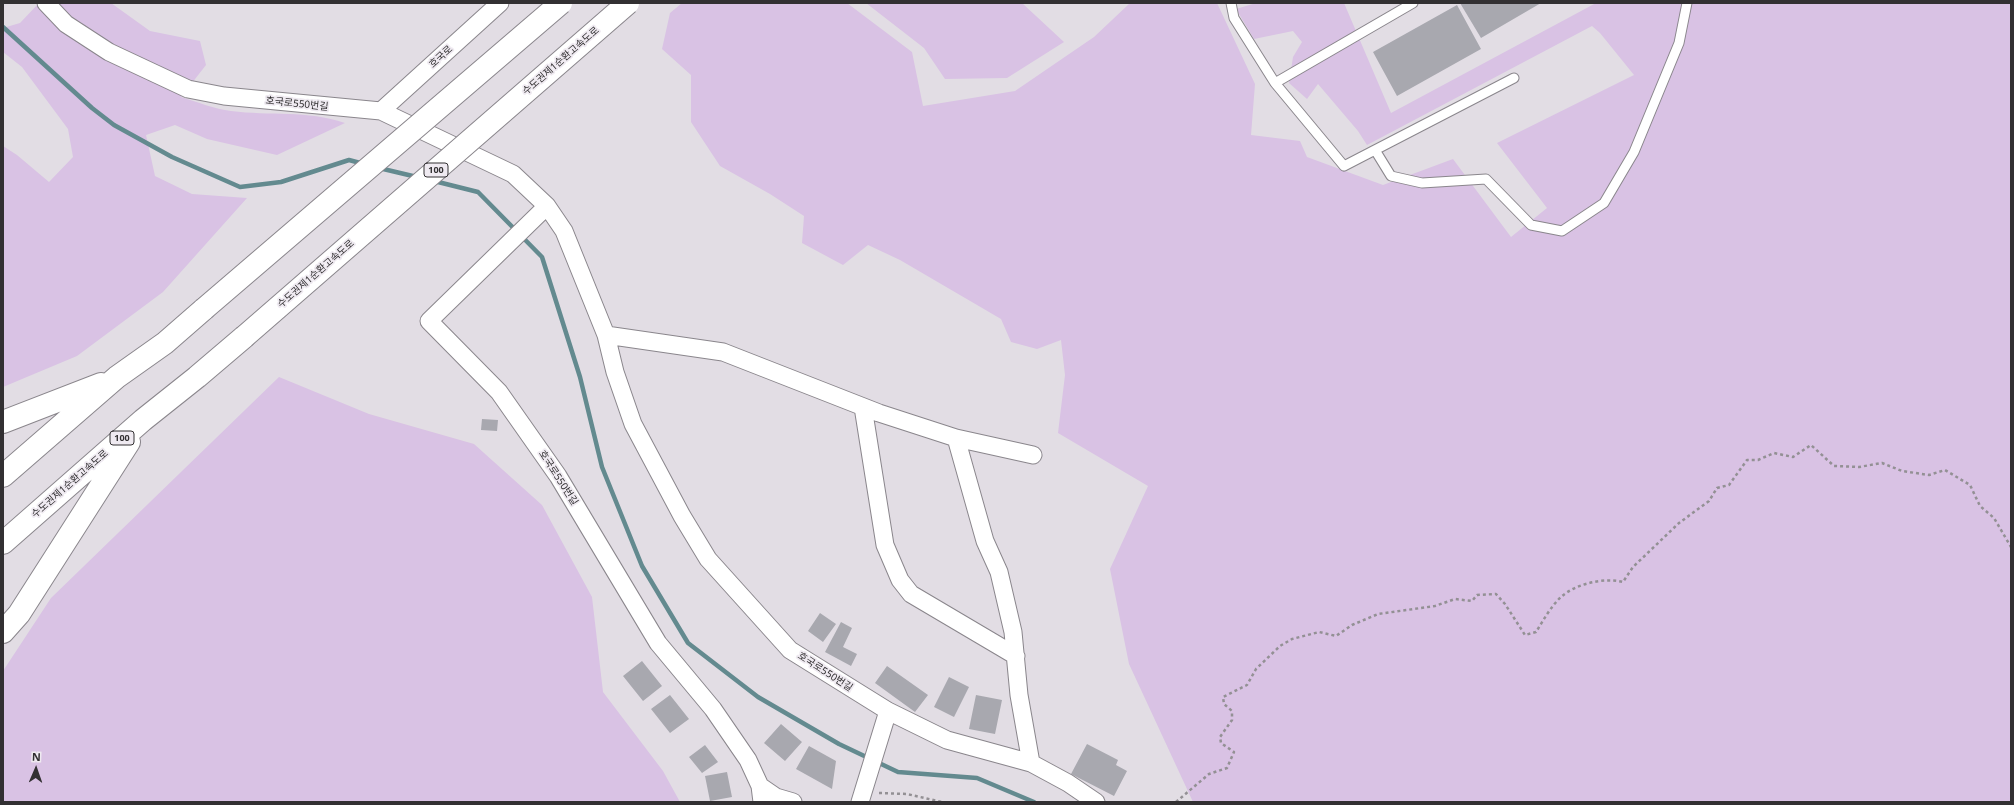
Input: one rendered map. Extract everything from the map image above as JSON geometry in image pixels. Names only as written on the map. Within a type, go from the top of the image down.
[{"type":"highway","points":[[3,476],[117,377],[165,343],[561,3]]},
{"type":"highway","name":"수도권제1순환고속도로","points":[[3,543],[143,420],[197,378],[628,3]]},
{"type":"highway","points":[[3,422],[117,377]]},
{"type":"highway","points":[[3,632],[19,614],[143,420]]},
{"type":"street","name":"호국로550번길","points":[[46,3],[66,24],[108,52],[188,89],[224,96],[381,111],[513,174],[547,206],[564,231],[606,335],[615,372],[633,424],[708,559],[790,650],[885,718],[947,740],[1031,763],[1068,783],[1096,802]]},
{"type":"street","name":"호국로","points":[[381,111],[500,3]]},
{"type":"street","name":"호국로550번길","points":[[547,206],[429,321],[499,392],[558,476],[658,643],[713,709],[748,760],[761,794],[793,802]]},
{"type":"street","points":[[606,335],[724,352],[864,407],[956,438],[1033,455]]},
{"type":"street","points":[[864,407],[885,545],[900,580],[911,594],[1016,656]]},
{"type":"street","points":[[956,438],[985,540],[999,572],[1013,632],[1019,695],[1031,763]]},
{"type":"street","points":[[862,795],[885,718]]},
{"type":"lane","points":[[1231,3],[1234,18],[1275,83],[1344,166],[1514,78]]},
{"type":"lane","points":[[1275,83],[1413,3]]},
{"type":"lane","points":[[1374,150],[1391,176],[1422,183],[1486,179],[1531,226],[1562,230],[1604,203],[1634,152],[1679,43],[1687,3]]},
{"type":"path","points":[[1176,802],[1208,774],[1227,768],[1234,752],[1221,743],[1220,737],[1232,720],[1232,711],[1224,704],[1223,697],[1247,685],[1256,669],[1280,646],[1292,639],[1319,632],[1336,636],[1352,625],[1378,614],[1435,606],[1455,599],[1472,601],[1477,595],[1496,594],[1505,604],[1524,635],[1536,632],[1561,597],[1581,586],[1614,580],[1622,582],[1633,567],[1679,523],[1709,501],[1717,488],[1728,485],[1747,460],[1758,460],[1774,453],[1793,457],[1811,445],[1834,466],[1859,467],[1882,463],[1902,472],[1929,475],[1945,470],[1970,485],[1980,506],[1994,518],[2011,547]]},
{"type":"path","points":[[862,795],[907,794],[942,802]]},
{"type":"shaded area","points":[[39,3],[111,3],[150,31],[200,41],[206,65],[181,97],[212,107],[231,111],[317,116],[345,123],[277,155],[207,139],[175,125],[146,135],[155,176],[192,194],[247,198],[163,292],[77,356],[3,387],[3,146],[17,155],[49,182],[73,157],[68,129],[22,67],[3,52],[3,28],[20,23]]},
{"type":"shaded area","points":[[682,3],[847,3],[912,52],[923,106],[1015,91],[1094,37],[1130,3],[1217,3],[1255,84],[1251,135],[1300,141],[1307,157],[1383,185],[1453,159],[1511,237],[1547,208],[1497,143],[1634,75],[1600,33],[1592,26],[1367,145],[1358,131],[1318,84],[1307,99],[1289,83],[1293,57],[1302,42],[1293,31],[1254,39],[1236,9],[1256,3],[1344,3],[1391,113],[1596,3],[2011,3],[2011,802],[1193,802],[1129,664],[1110,569],[1148,486],[1058,433],[1065,375],[1061,340],[1037,349],[1011,342],[1001,319],[900,260],[868,245],[843,265],[802,243],[804,216],[770,194],[720,166],[691,122],[691,75],[662,49],[670,13]]},
{"type":"shaded area","points":[[866,3],[1022,3],[1064,42],[1007,78],[945,79],[924,48]]},
{"type":"shaded area","points":[[279,377],[369,414],[474,444],[542,505],[592,597],[603,692],[663,771],[680,802],[3,802],[3,671],[51,598]]},
{"type":"building","points":[[1460,3],[1541,3],[1481,38]]},
{"type":"building","points":[[1457,5],[1481,49],[1397,96],[1373,52]]},
{"type":"building","points":[[482,419],[498,420],[497,431],[481,430]]},
{"type":"building","points":[[820,613],[836,624],[823,642],[808,631]]},
{"type":"building","points":[[841,622],[852,628],[843,647],[857,654],[851,666],[825,652]]},
{"type":"building","points":[[642,661],[662,686],[643,701],[623,676]]},
{"type":"building","points":[[887,666],[928,695],[915,712],[875,683]]},
{"type":"building","points":[[949,677],[969,687],[954,717],[934,707]]},
{"type":"building","points":[[670,695],[689,719],[670,733],[651,709]]},
{"type":"building","points":[[976,695],[1002,700],[995,734],[969,729]]},
{"type":"building","points":[[781,724],[802,742],[785,761],[764,743]]},
{"type":"building","points":[[1087,744],[1118,760],[1116,765],[1127,771],[1114,796],[1071,774]]},
{"type":"building","points":[[705,745],[718,762],[702,773],[689,757]]},
{"type":"building","points":[[809,746],[836,761],[832,789],[796,769]]},
{"type":"building","points":[[727,772],[732,797],[710,801],[705,776]]},
{"type":"waterway","points":[[3,27],[92,108],[114,125],[172,157],[240,187],[281,182],[349,160],[364,164]]},
{"type":"waterway","points":[[379,168],[417,177]]},
{"type":"waterway","points":[[434,181],[478,192],[542,257],[580,377],[602,467],[642,566],[688,643],[758,697],[839,744],[898,772],[977,778],[1034,802]]}]
